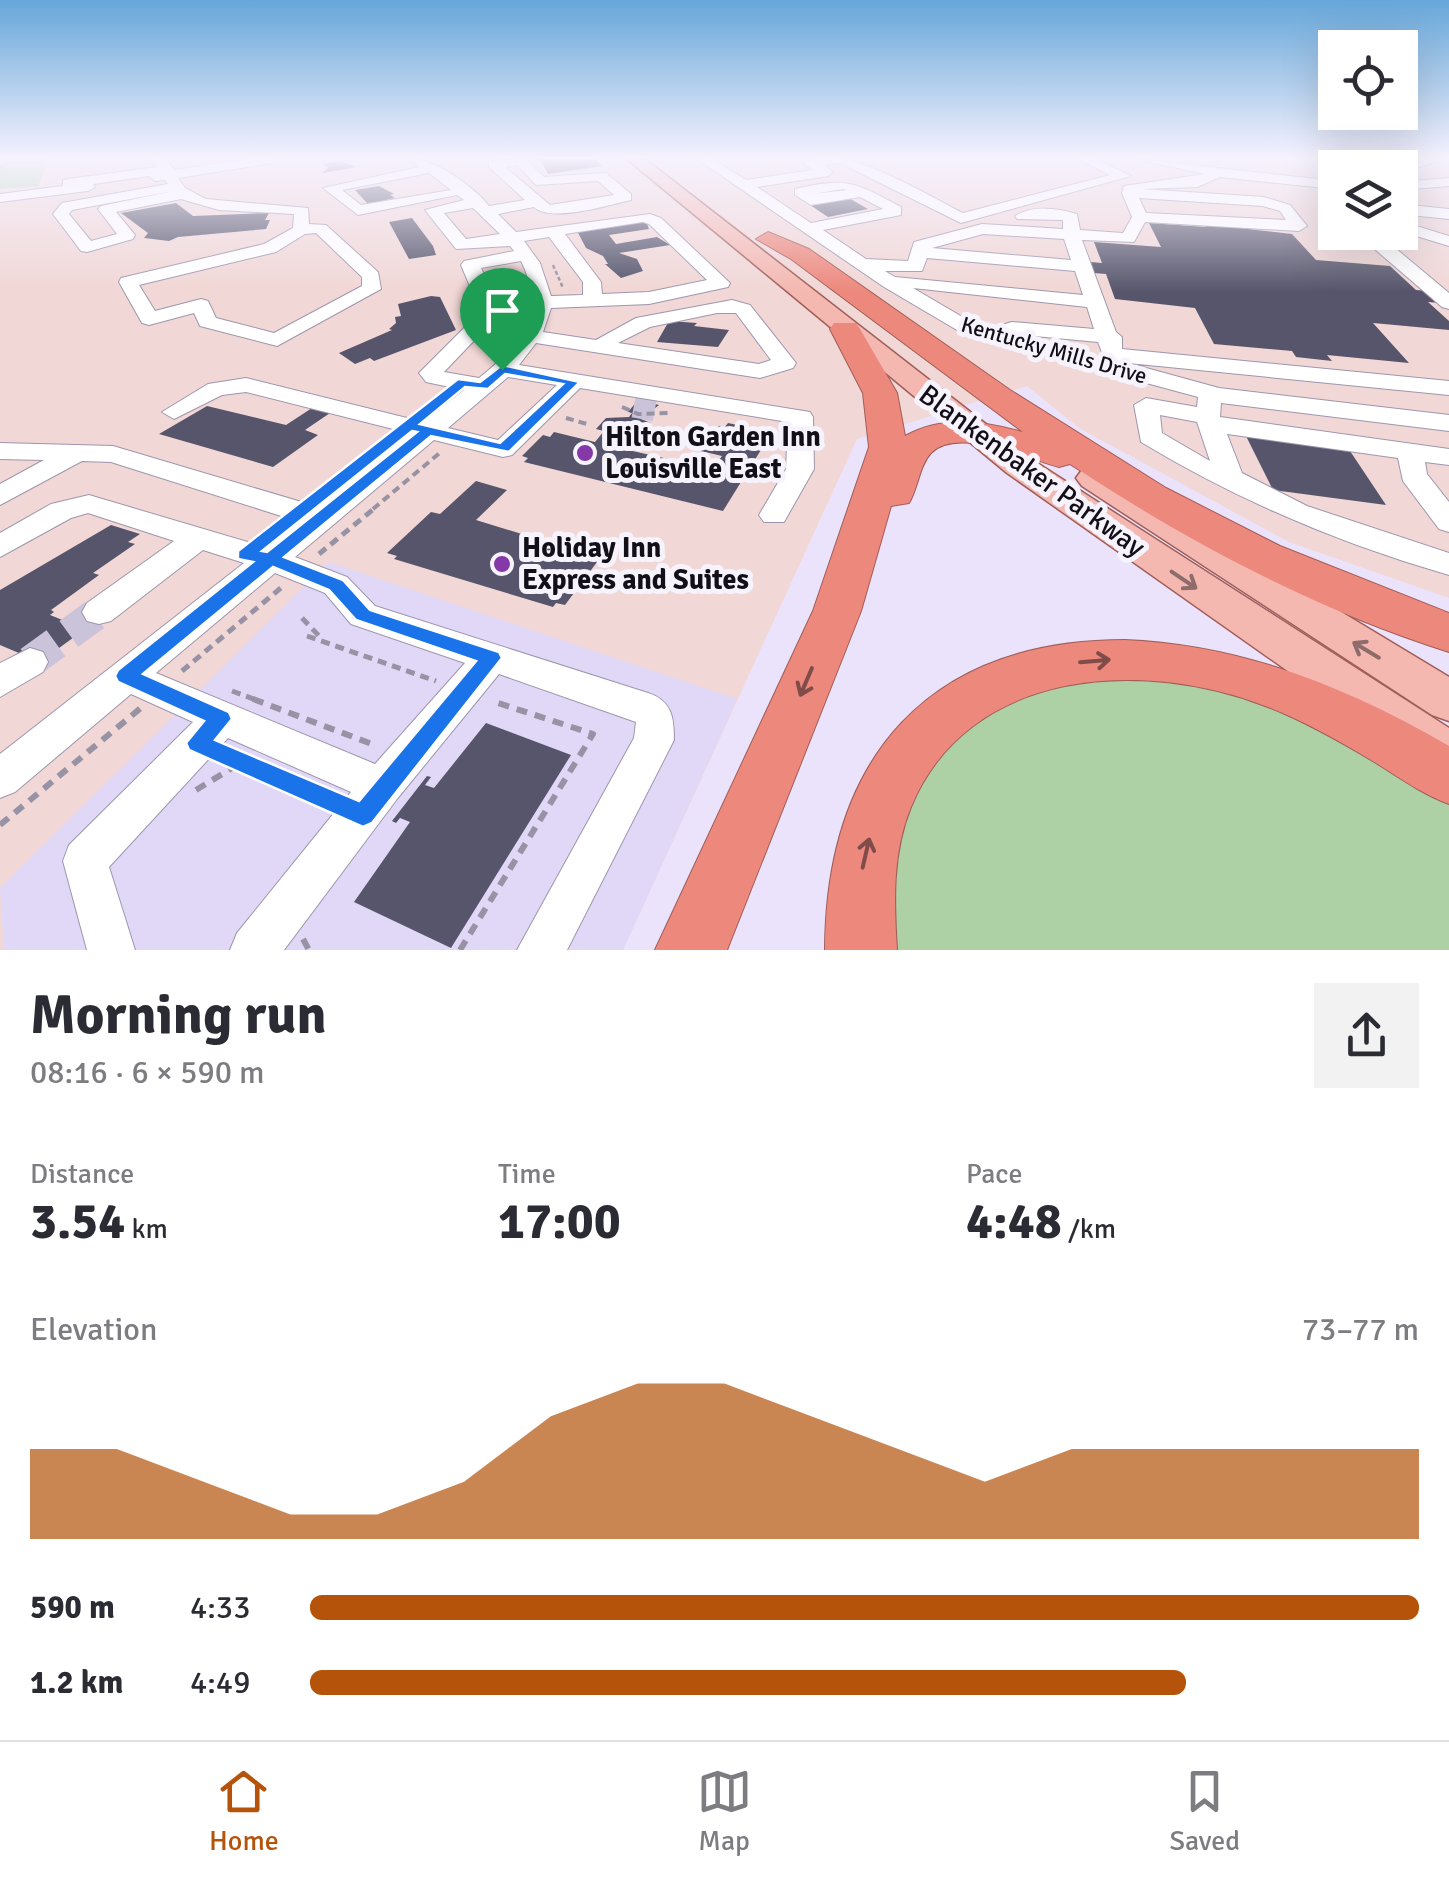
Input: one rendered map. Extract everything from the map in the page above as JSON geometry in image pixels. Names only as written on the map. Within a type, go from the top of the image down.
[{"type":"highway","points":[[772,222],[800,254],[998,395],[1168,506],[1298,572],[1449,633]]},
{"type":"highway","points":[[837,610],[888,447],[880,392],[844,329]]},
{"type":"highway","points":[[691,950],[837,610],[910,454],[926,440],[976,434],[999,435],[1059,455]]},
{"type":"highway","points":[[860,950],[863,863],[876,811],[900,764],[933,724],[970,698],[1012,678],[1058,664],[1131,660],[1232,674],[1276,688],[1348,720],[1449,777]]},
{"type":"main road","name":"Blankenbaker Parkway","points":[[690,203],[976,434],[1160,564],[1449,756]]},
{"type":"main road","name":"Blankenbaker Parkway","points":[[739,203],[772,222],[1059,455],[1264,588],[1449,701]]},
{"type":"street","points":[[77,203],[67,206],[61,214],[87,247],[117,242],[127,235],[106,209],[118,203]]},
{"type":"street","points":[[279,203],[302,211],[300,230]]},
{"type":"street","points":[[349,203],[358,210],[396,203]]},
{"type":"street","points":[[466,203],[434,210],[462,244],[516,246]]},
{"type":"street","points":[[0,778],[492,378],[530,336],[542,302],[540,279],[479,203]]},
{"type":"street","points":[[538,203],[546,210],[556,210],[595,203]]},
{"type":"street","name":"Kentucky Mills Drive","points":[[761,203],[772,222],[809,228],[956,323],[1093,295],[1209,412],[1246,400],[1434,421]]},
{"type":"street","points":[[772,222],[805,203]]},
{"type":"street","points":[[809,228],[896,212],[881,203]]},
{"type":"street","points":[[931,203],[1093,295],[1170,360],[1181,386]]},
{"type":"street","points":[[961,218],[1018,203]]},
{"type":"street","points":[[1134,203],[1140,217]]},
{"type":"street","points":[[1140,217],[1287,228],[1300,224],[1285,208],[1269,203]]},
{"type":"street","points":[[1418,211],[1449,214]]},
{"type":"street","points":[[918,259],[920,246],[1036,212],[1054,212],[1071,218],[1093,295]]},
{"type":"street","points":[[956,323],[1093,295],[1140,217]]},
{"type":"street","points":[[542,302],[708,271],[650,218],[552,230],[470,266],[485,298],[478,326],[430,373],[434,377],[573,382],[664,411],[687,404]]},
{"type":"street","points":[[320,228],[371,276],[371,289],[276,340],[207,322],[201,305],[150,319],[128,282],[270,248],[300,230],[320,228]]},
{"type":"street","points":[[552,230],[593,292]]},
{"type":"street","points":[[1418,232],[1449,241]]},
{"type":"street","points":[[941,239],[1093,295]]},
{"type":"street","points":[[1387,250],[1449,303]]},
{"type":"street","points":[[863,264],[918,259],[1093,295]]},
{"type":"street","points":[[891,283],[1093,295]]},
{"type":"street","points":[[919,300],[1093,295]]},
{"type":"street","points":[[530,336],[600,347],[760,371],[786,363],[743,309],[732,306],[658,318],[608,337],[600,347]]},
{"type":"street","points":[[1170,360],[1449,388]]},
{"type":"street","points":[[1222,366],[1246,400]]},
{"type":"street","points":[[1272,371],[1302,407]]},
{"type":"street","points":[[1330,376],[1361,413]]},
{"type":"street","points":[[174,412],[216,390],[246,385],[503,448],[573,382]]},
{"type":"street","points":[[1388,382],[1434,421],[1449,442]]},
{"type":"street","points":[[633,400],[800,417],[800,469],[774,515]]},
{"type":"street","points":[[1449,457],[1209,412],[1146,405],[1150,437],[1210,472],[1230,478],[1297,514],[1449,564]]},
{"type":"street","points":[[1209,412],[1230,478]]},
{"type":"street","points":[[0,451],[114,454],[321,518]]},
{"type":"street","points":[[1,495],[80,451]]},
{"type":"street","points":[[1412,453],[1413,476],[1449,522]]},
{"type":"street","points":[[0,547],[61,511],[89,504],[245,555],[270,558],[336,585],[363,615],[648,710],[655,718],[654,740],[541,950]]},
{"type":"street","points":[[99,612],[197,539]]},
{"type":"street","points":[[254,950],[491,658]]},
{"type":"street","points":[[126,676],[211,716],[384,786]]},
{"type":"street","points":[[111,950],[84,861],[211,716]]},
{"type":"path","points":[[633,400],[620,405],[638,414],[664,416],[687,404]]},
{"type":"path","points":[[562,416],[587,424]]},
{"type":"path","points":[[302,618],[314,634],[329,644]]},
{"type":"path","points":[[306,636],[593,734],[460,950]]},
{"type":"path","points":[[180,673],[198,679]]},
{"type":"path","points":[[211,716],[242,762]]},
{"type":"path","points":[[211,716],[384,786]]},
{"type":"path","points":[[196,790],[242,762],[384,786]]},
{"type":"shaded area","points":[[0,203],[1318,203],[1318,250],[1418,250],[1418,203],[1449,203],[1449,598],[1289,542],[1079,428],[1027,386],[857,439],[623,950],[0,950]]},
{"type":"shaded area","points":[[329,562],[737,699],[623,950],[4,950],[0,888]]},
{"type":"green space","points":[[1108,674],[1241,690],[1449,790],[1449,950],[885,950],[889,855],[930,758],[1005,697]]},
{"type":"building","points":[[176,203],[193,216],[269,213],[265,220],[270,220],[266,229],[169,241],[144,238],[148,233],[121,213]]},
{"type":"building","points":[[808,203],[858,203],[868,209],[828,217]]},
{"type":"building","points":[[412,218],[436,255],[409,259],[389,222]]},
{"type":"building","points":[[646,221],[649,229],[609,235],[616,244],[657,237],[670,245],[619,253],[637,259],[643,271],[621,278],[605,264],[603,256],[586,248],[576,229]]},
{"type":"building","points":[[1149,223],[1206,227],[1204,224],[1292,234],[1316,260],[1390,266],[1416,290],[1428,291],[1442,303],[1428,302],[1449,321],[1449,330],[1373,323],[1409,363],[1327,355],[1332,361],[1296,357],[1292,351],[1214,344],[1195,308],[1115,299],[1106,274],[1094,273],[1091,262],[1102,263],[1094,242],[1161,247]]},
{"type":"building","points":[[440,297],[456,330],[374,361],[370,358],[355,364],[339,353],[392,330],[389,329],[396,323],[395,317],[401,316],[398,304]]},
{"type":"building","points":[[669,321],[729,330],[718,347],[657,342]]},
{"type":"building","name":"Hilton Garden Inn Louisville East","points":[[638,400],[659,405],[641,419],[651,423],[647,427],[656,429],[647,440],[638,438],[628,450],[713,469],[722,456],[701,451],[719,426],[728,423],[765,431],[762,435],[769,437],[723,511],[524,462],[528,458],[522,456],[543,435],[550,437],[554,432],[595,442],[604,431],[596,429],[606,418],[629,417],[632,413],[628,412]]},
{"type":"building","points":[[207,406],[286,425],[312,408],[330,413],[305,430],[318,435],[273,467],[159,434]]},
{"type":"building","points":[[1246,436],[1348,448],[1386,505],[1273,490]]},
{"type":"building","name":"Holiday Inn Express and Suites","points":[[476,481],[507,490],[476,520],[600,558],[565,605],[556,603],[553,607],[394,559],[397,556],[387,553],[431,512],[440,514]]},
{"type":"building","points":[[111,525],[140,534],[128,542],[135,544],[93,573],[99,575],[51,610],[54,612],[50,615],[85,629],[40,662],[0,645],[0,590]]},
{"type":"building","points":[[486,723],[571,755],[451,948],[354,902],[410,822],[400,818],[396,823],[392,821],[427,776],[431,777],[425,785],[434,788]]},
{"type":"tunnel","points":[[634,405],[655,409]]},
{"type":"tunnel","points":[[30,662],[99,612]]},
{"type":"place","name":"Hilton Garden Inn Louisville East","points":[[585,453]]},
{"type":"place","name":"Holiday Inn Express and Suites","points":[[502,564]]},
{"type":"route","points":[[502,370],[483,386],[462,382],[409,426],[428,431],[270,558],[126,676],[221,719],[197,743],[363,815],[382,786],[491,658],[363,615],[336,585],[270,558],[245,555],[409,426],[503,448],[573,382],[502,370]]}]
